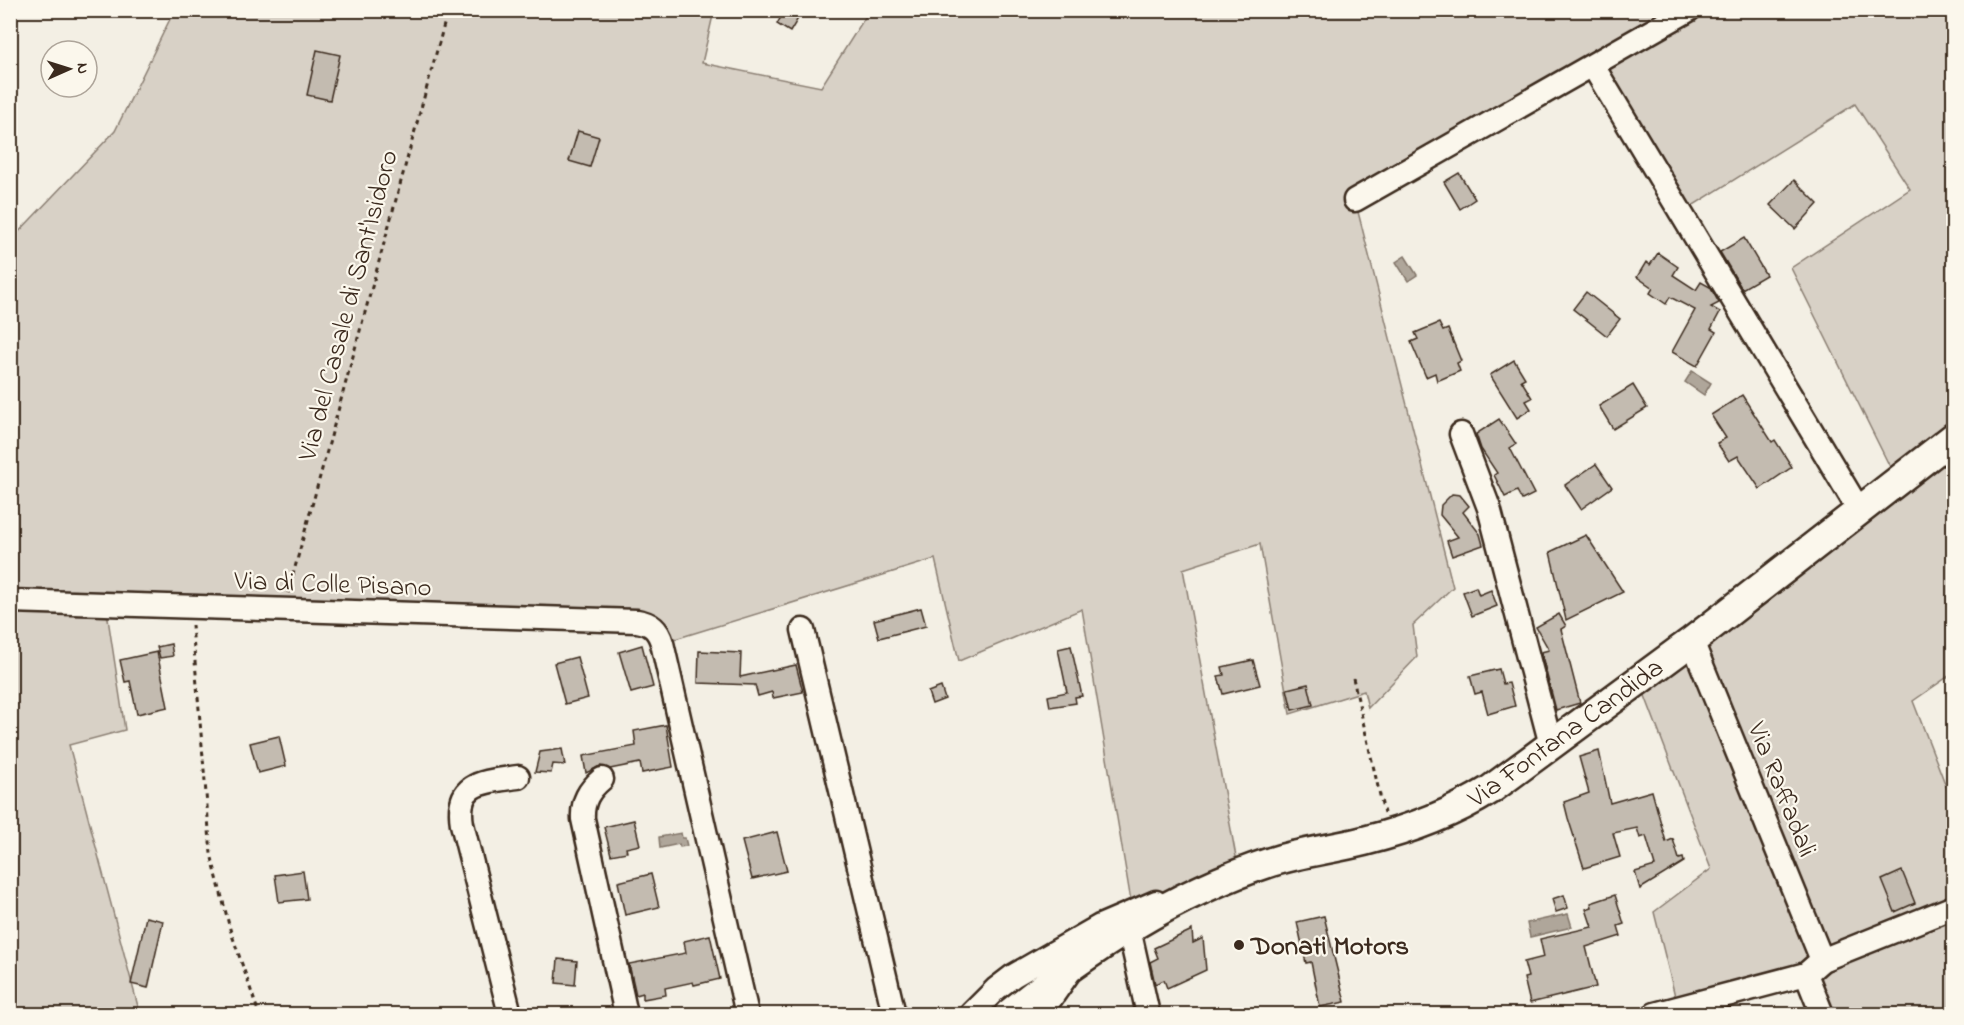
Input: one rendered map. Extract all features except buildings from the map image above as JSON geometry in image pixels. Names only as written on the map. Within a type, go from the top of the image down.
[{"type":"main road","name":"Via Fontana Candida","points":[[1009,1014],[1075,963],[1186,895],[1239,873],[1293,855],[1389,834],[1469,802],[1500,784],[1692,641],[1953,437]]},
{"type":"street","points":[[1355,200],[1689,10]]},
{"type":"street","points":[[1593,66],[1859,510]]},
{"type":"street","points":[[1461,434],[1490,507],[1551,745]]},
{"type":"street","name":"Via di Colle Pisano","points":[[10,601],[637,621],[653,626],[662,643],[747,1014]]},
{"type":"street","points":[[803,630],[894,1014]]},
{"type":"street","name":"Via Raffadali","points":[[1692,641],[1814,967],[1822,1014]]},
{"type":"street","points":[[510,1014],[460,810],[464,794],[471,787],[518,777]]},
{"type":"street","points":[[602,779],[591,789],[582,811],[626,1014]]},
{"type":"street","points":[[971,1014],[1008,979],[1100,926],[1139,908],[1186,895]]},
{"type":"street","points":[[1655,1014],[1814,967],[1953,907]]},
{"type":"street","points":[[1129,929],[1148,1014]]},
{"type":"street","points":[[1040,1014],[1075,963]]},
{"type":"path","name":"Via del Casale di Sant'Isidoro","points":[[284,610],[448,10]]},
{"type":"path","points":[[191,607],[211,854],[228,923],[259,1014]]},
{"type":"path","points":[[1353,678],[1389,834]]},
{"type":"shaded area","points":[[174,11],[714,11],[702,63],[821,87],[869,11],[1953,11],[1953,673],[1913,701],[1953,804],[1953,1014],[1822,1014],[1806,974],[1678,1008],[1654,912],[1711,869],[1639,680],[1897,481],[1791,268],[1910,189],[1855,104],[1681,213],[1593,67],[1355,200],[1453,587],[1413,625],[1417,657],[1368,708],[1364,691],[1290,714],[1260,544],[1183,569],[1239,873],[1135,925],[1082,609],[959,661],[935,559],[662,643],[659,633],[11,601],[10,241],[115,131]]},
{"type":"shaded area","points":[[1405,256],[1417,275],[1408,281],[1396,262]]},
{"type":"shaded area","points":[[1692,371],[1711,383],[1704,395],[1685,382]]},
{"type":"shaded area","points":[[11,608],[107,612],[125,730],[69,745],[140,1014],[11,1014]]},
{"type":"shaded area","points":[[681,833],[687,846],[680,847],[679,844],[660,848],[659,837]]},
{"type":"shaded area","points":[[1568,914],[1572,927],[1530,937],[1527,923]]},
{"type":"place","name":"Donati Motors","points":[[1239,945]]}]
